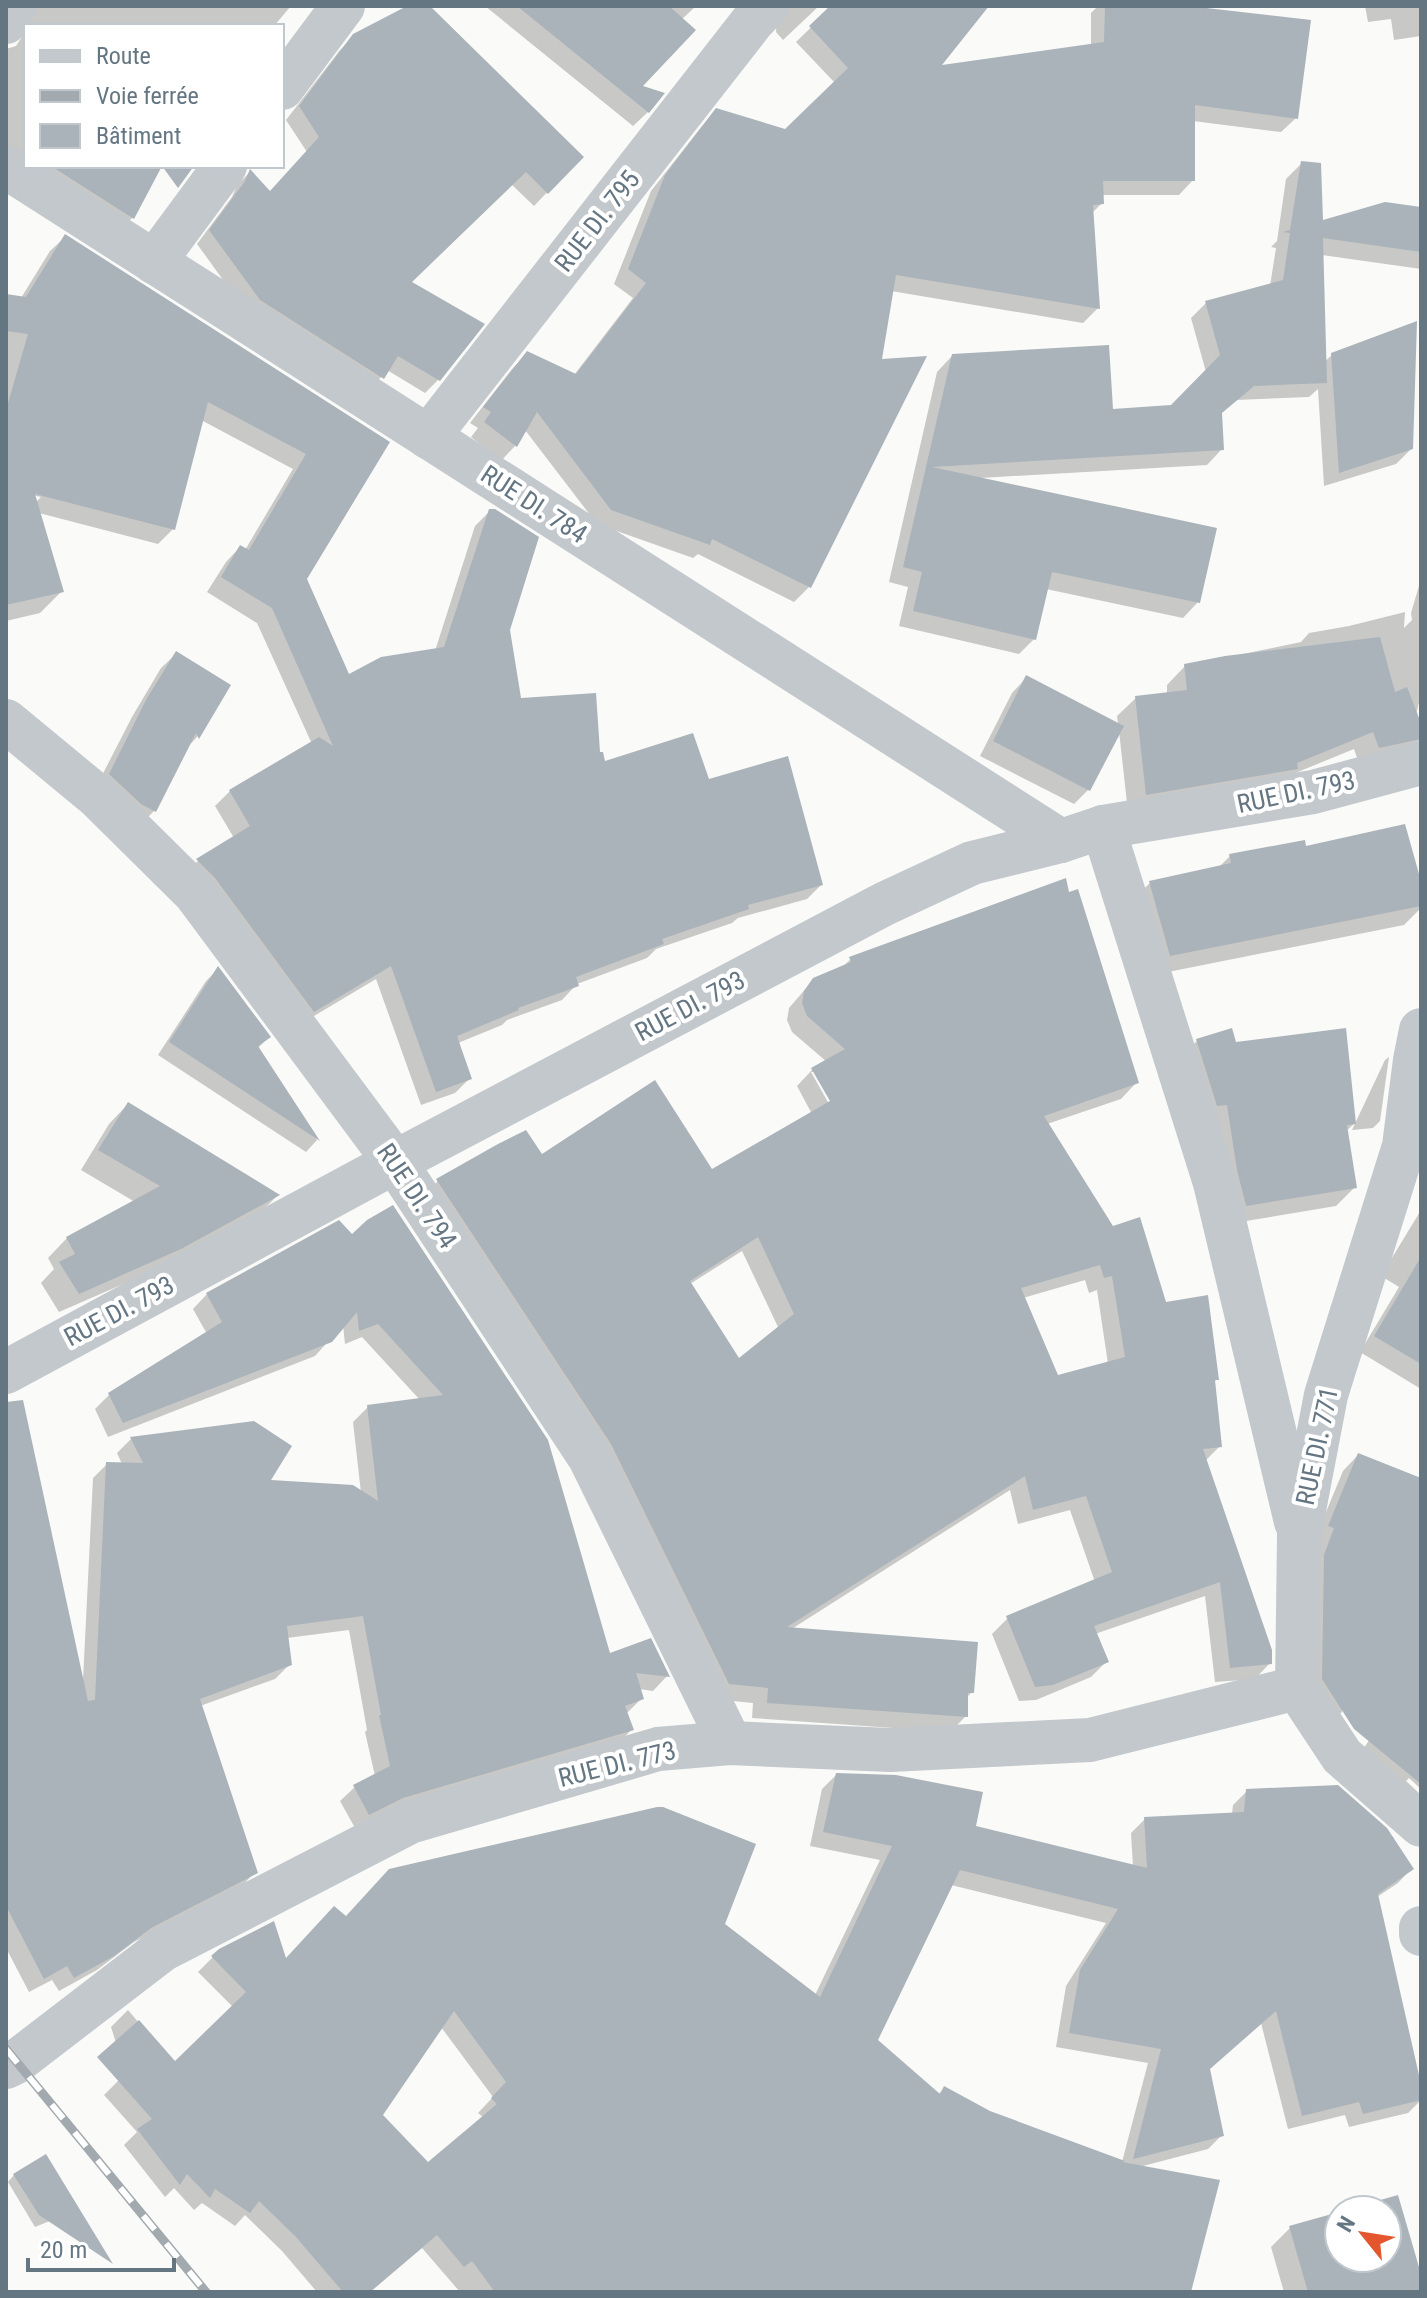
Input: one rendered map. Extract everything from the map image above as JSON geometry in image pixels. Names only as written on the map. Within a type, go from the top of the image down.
[{"type":"street","points":[[6,22],[15,6]]},
{"type":"street","points":[[284,85],[343,6]]},
{"type":"street","name":"RUE DI. 795","points":[[428,437],[767,6]]},
{"type":"street","name":"RUE DI. 784","points":[[6,167],[1061,841]]},
{"type":"street","points":[[154,262],[224,168]]},
{"type":"street","name":"RUE DI. 794","points":[[6,721],[98,797],[195,893],[395,1162],[590,1458],[730,1743]]},
{"type":"street","name":"RUE DI. 793","points":[[6,1372],[884,904],[972,863],[1103,827],[1313,792],[1421,763]]},
{"type":"street","points":[[1103,827],[1215,1183],[1299,1536]]},
{"type":"street","name":"RUE DI. 771","points":[[1297,1688],[1299,1536],[1326,1395],[1404,1146],[1421,1030]]},
{"type":"street","points":[[1297,1688],[1342,1756],[1421,1825]]},
{"type":"street","name":"RUE DI. 773","points":[[6,2067],[162,1950],[410,1822],[658,1749],[730,1743],[890,1750],[1090,1740],[1297,1688]]},
{"type":"building","points":[[407,6],[430,6],[584,157],[548,194],[526,172],[412,282],[485,324],[440,381],[398,356],[384,379],[260,300],[209,230],[245,181],[250,169],[270,191],[319,137],[299,106],[353,34]]},
{"type":"building","points":[[517,6],[669,6],[696,30],[643,86],[665,93],[649,113]]},
{"type":"building","points":[[830,6],[989,6],[942,65],[1104,42],[1105,6],[1189,6],[1311,20],[1298,119],[1195,105],[1195,181],[1103,181],[1104,204],[1093,205],[1100,309],[896,275],[882,359],[927,356],[811,588],[712,539],[710,545],[611,510],[537,412],[517,447],[484,422],[491,412],[483,407],[527,351],[576,374],[646,283],[628,269],[665,175],[716,108],[785,129],[848,68],[809,26]]},
{"type":"building","points":[[1301,161],[1321,163],[1323,220],[1385,202],[1421,207],[1421,252],[1323,238],[1327,383],[1254,386],[1222,413],[1224,450],[932,467],[1217,528],[1200,603],[1052,572],[1036,640],[913,611],[922,572],[903,567],[952,354],[1109,345],[1113,409],[1171,405],[1220,355],[1205,301],[1283,280],[1290,233],[1283,232],[1290,230]]},
{"type":"building","points":[[54,168],[161,168],[134,219]]},
{"type":"building","points":[[163,168],[193,168],[178,188]]},
{"type":"building","points":[[65,234],[390,442],[307,579],[349,674],[381,657],[444,647],[489,509],[495,509],[539,537],[510,630],[521,698],[596,693],[600,752],[603,752],[605,761],[693,733],[709,779],[788,756],[823,885],[748,905],[749,909],[662,939],[664,944],[576,977],[579,986],[518,1008],[457,1036],[472,1079],[436,1092],[391,966],[314,1012],[215,878],[196,859],[250,826],[229,790],[319,737],[333,746],[272,608],[221,577],[240,545],[249,550],[306,454],[208,402],[175,530],[35,494],[64,592],[6,605],[6,410],[28,334],[6,331],[6,294],[26,297]]},
{"type":"building","points":[[1417,321],[1413,449],[1339,473],[1331,353]]},
{"type":"building","points":[[1380,637],[1395,692],[1407,687],[1421,723],[1421,739],[1379,748],[1373,732],[1297,763],[1298,769],[1146,795],[1135,696],[1187,690],[1184,664]]},
{"type":"building","points":[[176,651],[231,685],[199,739],[196,733],[156,812],[141,804],[109,774],[146,700]]},
{"type":"building","points":[[1026,675],[1124,726],[1090,791],[993,741]]},
{"type":"building","points":[[1405,824],[1421,881],[1421,906],[1170,956],[1149,881],[1231,863],[1229,854],[1305,840],[1306,846]]},
{"type":"building","points":[[1066,878],[1069,892],[1078,889],[1139,1083],[1044,1116],[1113,1226],[1140,1217],[1166,1302],[1208,1295],[1219,1380],[1215,1380],[1222,1447],[1203,1449],[1272,1650],[1272,1664],[1230,1668],[1220,1582],[1094,1626],[1109,1662],[1053,1685],[1035,1687],[1006,1616],[1112,1572],[1086,1496],[1033,1510],[1025,1476],[787,1627],[978,1642],[974,1693],[968,1693],[968,1717],[767,1703],[768,1688],[729,1684],[611,1444],[436,1179],[526,1130],[542,1154],[655,1080],[712,1169],[830,1101],[811,1068],[845,1049],[807,1016],[802,1003],[804,991],[813,978],[851,962],[849,957]],"holes":[[[758,1237],[794,1314],[739,1358],[690,1281]],[[1100,1265],[1104,1278],[1112,1276],[1125,1357],[1058,1375],[1021,1288]]]},
{"type":"building","points":[[218,966],[271,1037],[258,1046],[320,1141],[169,1042]]},
{"type":"building","points":[[1232,1028],[1236,1042],[1346,1028],[1356,1124],[1347,1125],[1357,1188],[1246,1206],[1227,1105],[1217,1106],[1196,1039]]},
{"type":"building","points":[[128,1102],[280,1195],[181,1249],[79,1294],[59,1262],[75,1254],[66,1237],[160,1186],[98,1150]]},
{"type":"building","points":[[393,1205],[548,1440],[610,1653],[651,1638],[670,1677],[636,1673],[644,1699],[625,1706],[634,1730],[403,1798],[369,1815],[353,1785],[390,1766],[363,1616],[287,1626],[292,1665],[200,1699],[258,1873],[151,1928],[114,1956],[74,1978],[67,1966],[44,1979],[6,1906],[6,1402],[23,1400],[88,1701],[95,1700],[106,1462],[143,1463],[130,1437],[254,1421],[292,1446],[271,1480],[353,1485],[378,1501],[367,1405],[443,1395],[378,1324],[359,1331],[357,1312],[332,1342],[123,1423],[108,1393],[222,1322],[206,1293],[339,1220],[352,1234],[367,1220]]},
{"type":"building","points":[[1421,1257],[1421,1364],[1374,1336]]},
{"type":"building","points":[[1358,1453],[1421,1478],[1421,1784],[1354,1729],[1322,1679],[1324,1555],[1334,1528],[1328,1526]]},
{"type":"building","points":[[836,1773],[896,1775],[983,1792],[976,1826],[1147,1868],[1144,1817],[1244,1812],[1246,1789],[1338,1785],[1387,1828],[1414,1869],[1378,1894],[1421,2084],[1421,2100],[1363,2114],[1359,2102],[1302,2116],[1276,2011],[1210,2069],[1224,2136],[1133,2159],[1161,2049],[1069,2033],[1080,1970],[1118,1909],[960,1870],[878,2040],[940,2094],[944,2086],[990,2111],[1125,2161],[1122,2162],[1220,2180],[1191,2292],[495,2292],[472,2261],[464,2267],[437,2235],[370,2292],[343,2292],[296,2237],[259,2201],[250,2213],[215,2189],[210,2198],[187,2174],[180,2185],[137,2129],[152,2119],[97,2057],[139,2020],[175,2061],[246,1992],[211,1956],[274,1921],[286,1958],[334,1906],[346,1916],[389,1869],[657,1807],[756,1844],[725,1924],[820,1997],[892,1846],[823,1832]],"holes":[[[454,2011],[506,2082],[491,2098],[497,2104],[428,2162],[383,2115]]]},
{"type":"building","points":[[46,2154],[113,2264],[39,2215],[13,2174]]},
{"type":"building","points":[[1403,2212],[1421,2274],[1421,2292],[1308,2292],[1289,2226],[1323,2216],[1323,2274],[1403,2274]]},
{"type":"railway","points":[[6,2049],[206,2292]]}]
